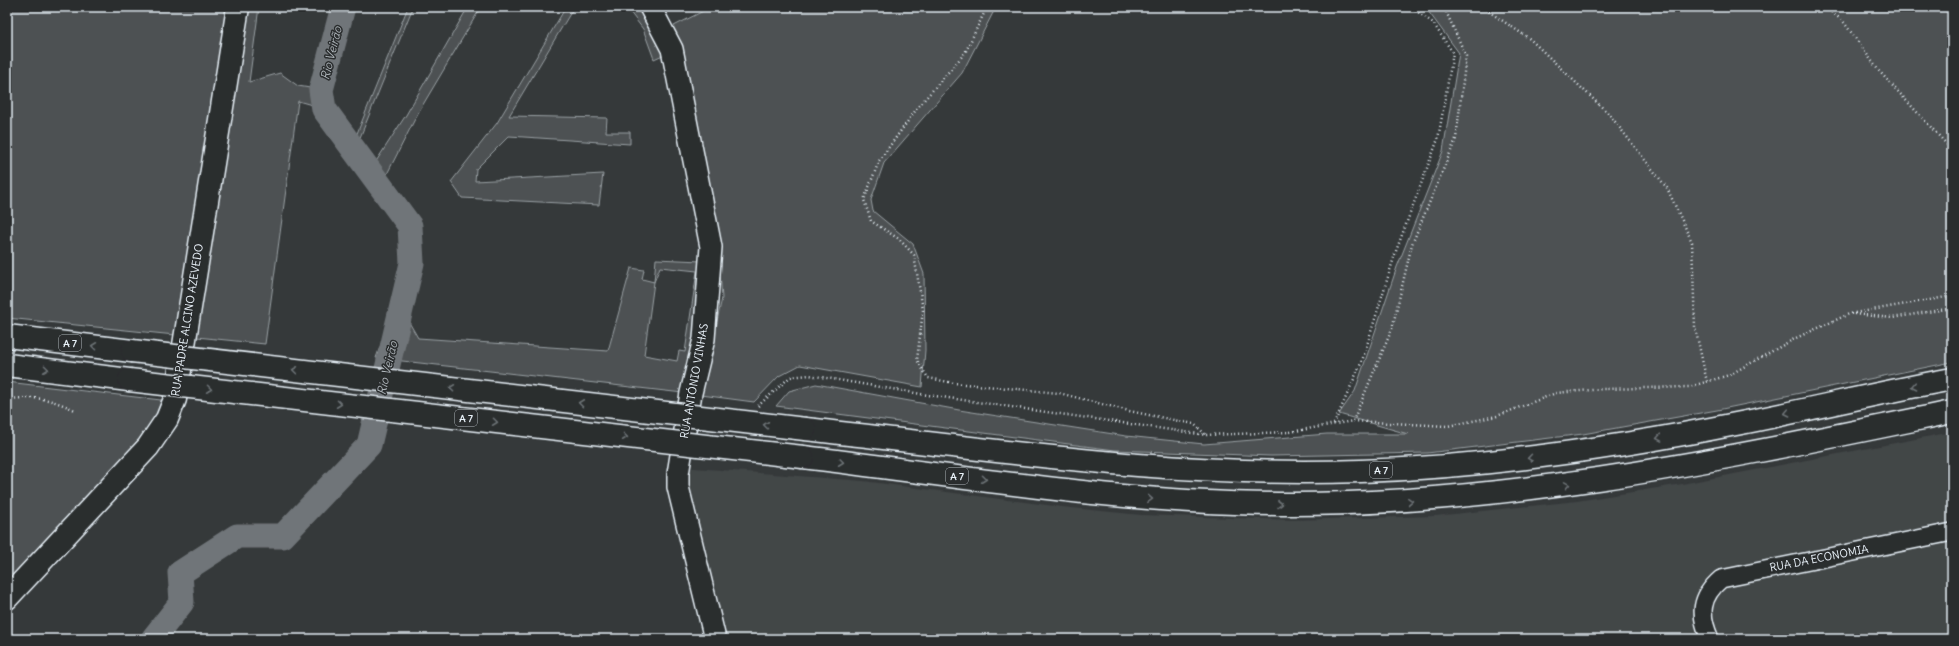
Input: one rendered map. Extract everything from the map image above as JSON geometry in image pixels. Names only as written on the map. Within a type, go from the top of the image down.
[{"type":"main road","name":"RUA PADRE ALCINO AZEVEDO","points":[[7,598],[148,447],[167,419],[175,399],[238,7]]},
{"type":"main road","name":"A 7","points":[[7,336],[805,430],[1066,459],[1178,469],[1281,473],[1362,471],[1480,464],[1626,444],[1740,423],[1952,379]]},
{"type":"main road","name":"A 7","points":[[7,365],[803,457],[1146,499],[1242,504],[1368,503],[1484,495],[1631,475],[1790,446],[1952,412]]},
{"type":"street","name":"RUA ANTÓNIO VINHAS","points":[[650,7],[672,49],[711,247],[704,339],[691,393],[678,474],[678,487],[715,639]]},
{"type":"street","name":"RUA DA ECONOMIA","points":[[1710,639],[1704,627],[1703,608],[1708,591],[1721,579],[1952,532]]},
{"type":"path","points":[[987,7],[965,53],[918,107],[879,161],[864,200],[871,220],[899,239],[914,255],[923,310],[917,360],[928,378],[954,383],[1059,393],[1129,411],[1194,424],[1206,435]]},
{"type":"path","points":[[1334,424],[1362,361],[1396,251],[1438,140],[1453,54],[1433,23],[1411,7]]},
{"type":"path","points":[[1353,421],[1392,329],[1412,244],[1456,139],[1466,56],[1444,7]]},
{"type":"path","points":[[1482,7],[1530,39],[1609,114],[1667,188],[1692,242],[1695,327],[1707,382]]},
{"type":"path","points":[[1825,7],[1843,21],[1879,71],[1952,150]]},
{"type":"path","points":[[753,410],[790,377],[809,375],[921,394],[1206,435],[1290,432],[1353,421],[1448,426],[1497,416],[1556,393],[1603,389],[1689,387],[1729,375],[1796,338],[1849,314],[1952,296]]},
{"type":"path","points":[[1849,314],[1892,318],[1952,308]]},
{"type":"path","points":[[7,399],[37,397],[56,402],[75,410]]},
{"type":"shaded area","points":[[7,7],[228,7],[175,335],[7,318]]},
{"type":"shaded area","points":[[245,7],[259,7],[249,82],[280,73],[298,86],[316,89],[338,7],[349,7],[326,91],[356,136],[408,7],[413,7],[359,140],[375,163],[406,115],[468,7],[481,7],[418,113],[385,178],[416,224],[417,266],[406,317],[418,338],[608,351],[631,268],[644,270],[642,279],[654,282],[656,259],[701,261],[692,364],[683,393],[376,358],[390,319],[405,268],[401,227],[312,105],[298,101],[265,344],[197,337],[231,85]],"holes":[[[660,267],[697,271],[685,352],[679,351],[677,361],[644,355],[654,282]]]},
{"type":"shaded area","points":[[566,7],[574,7],[509,116],[607,118],[606,132],[630,132],[630,144],[509,136],[476,169],[475,181],[603,174],[599,205],[462,198],[451,182],[497,123]]},
{"type":"shaded area","points":[[626,7],[639,7],[649,22],[665,54],[654,59],[643,29]]},
{"type":"shaded area","points":[[711,7],[996,7],[962,73],[884,163],[871,200],[873,211],[913,244],[924,274],[925,350],[922,387],[800,365],[779,376],[754,402],[701,395],[722,298],[717,235],[672,27]]},
{"type":"shaded area","points":[[1425,7],[1952,7],[1952,362],[1717,410],[1583,434],[1427,453],[1271,456],[1115,450],[776,406],[789,391],[816,384],[959,410],[1126,436],[1204,444],[1327,434],[1408,434],[1339,414],[1355,391],[1397,267],[1443,151],[1459,53]]},
{"type":"shaded area","points":[[7,382],[161,400],[160,410],[149,435],[7,587]]},
{"type":"shaded area","points":[[1952,432],[1952,639],[725,639],[681,467],[863,481],[1062,507],[1141,515],[1293,520],[1435,516],[1577,501],[1682,484]]},
{"type":"waterway","name":"Rio Veirão","points":[[153,639],[182,602],[180,573],[237,536],[283,536],[369,445],[412,263],[410,226],[324,109],[321,90],[343,7]]}]
